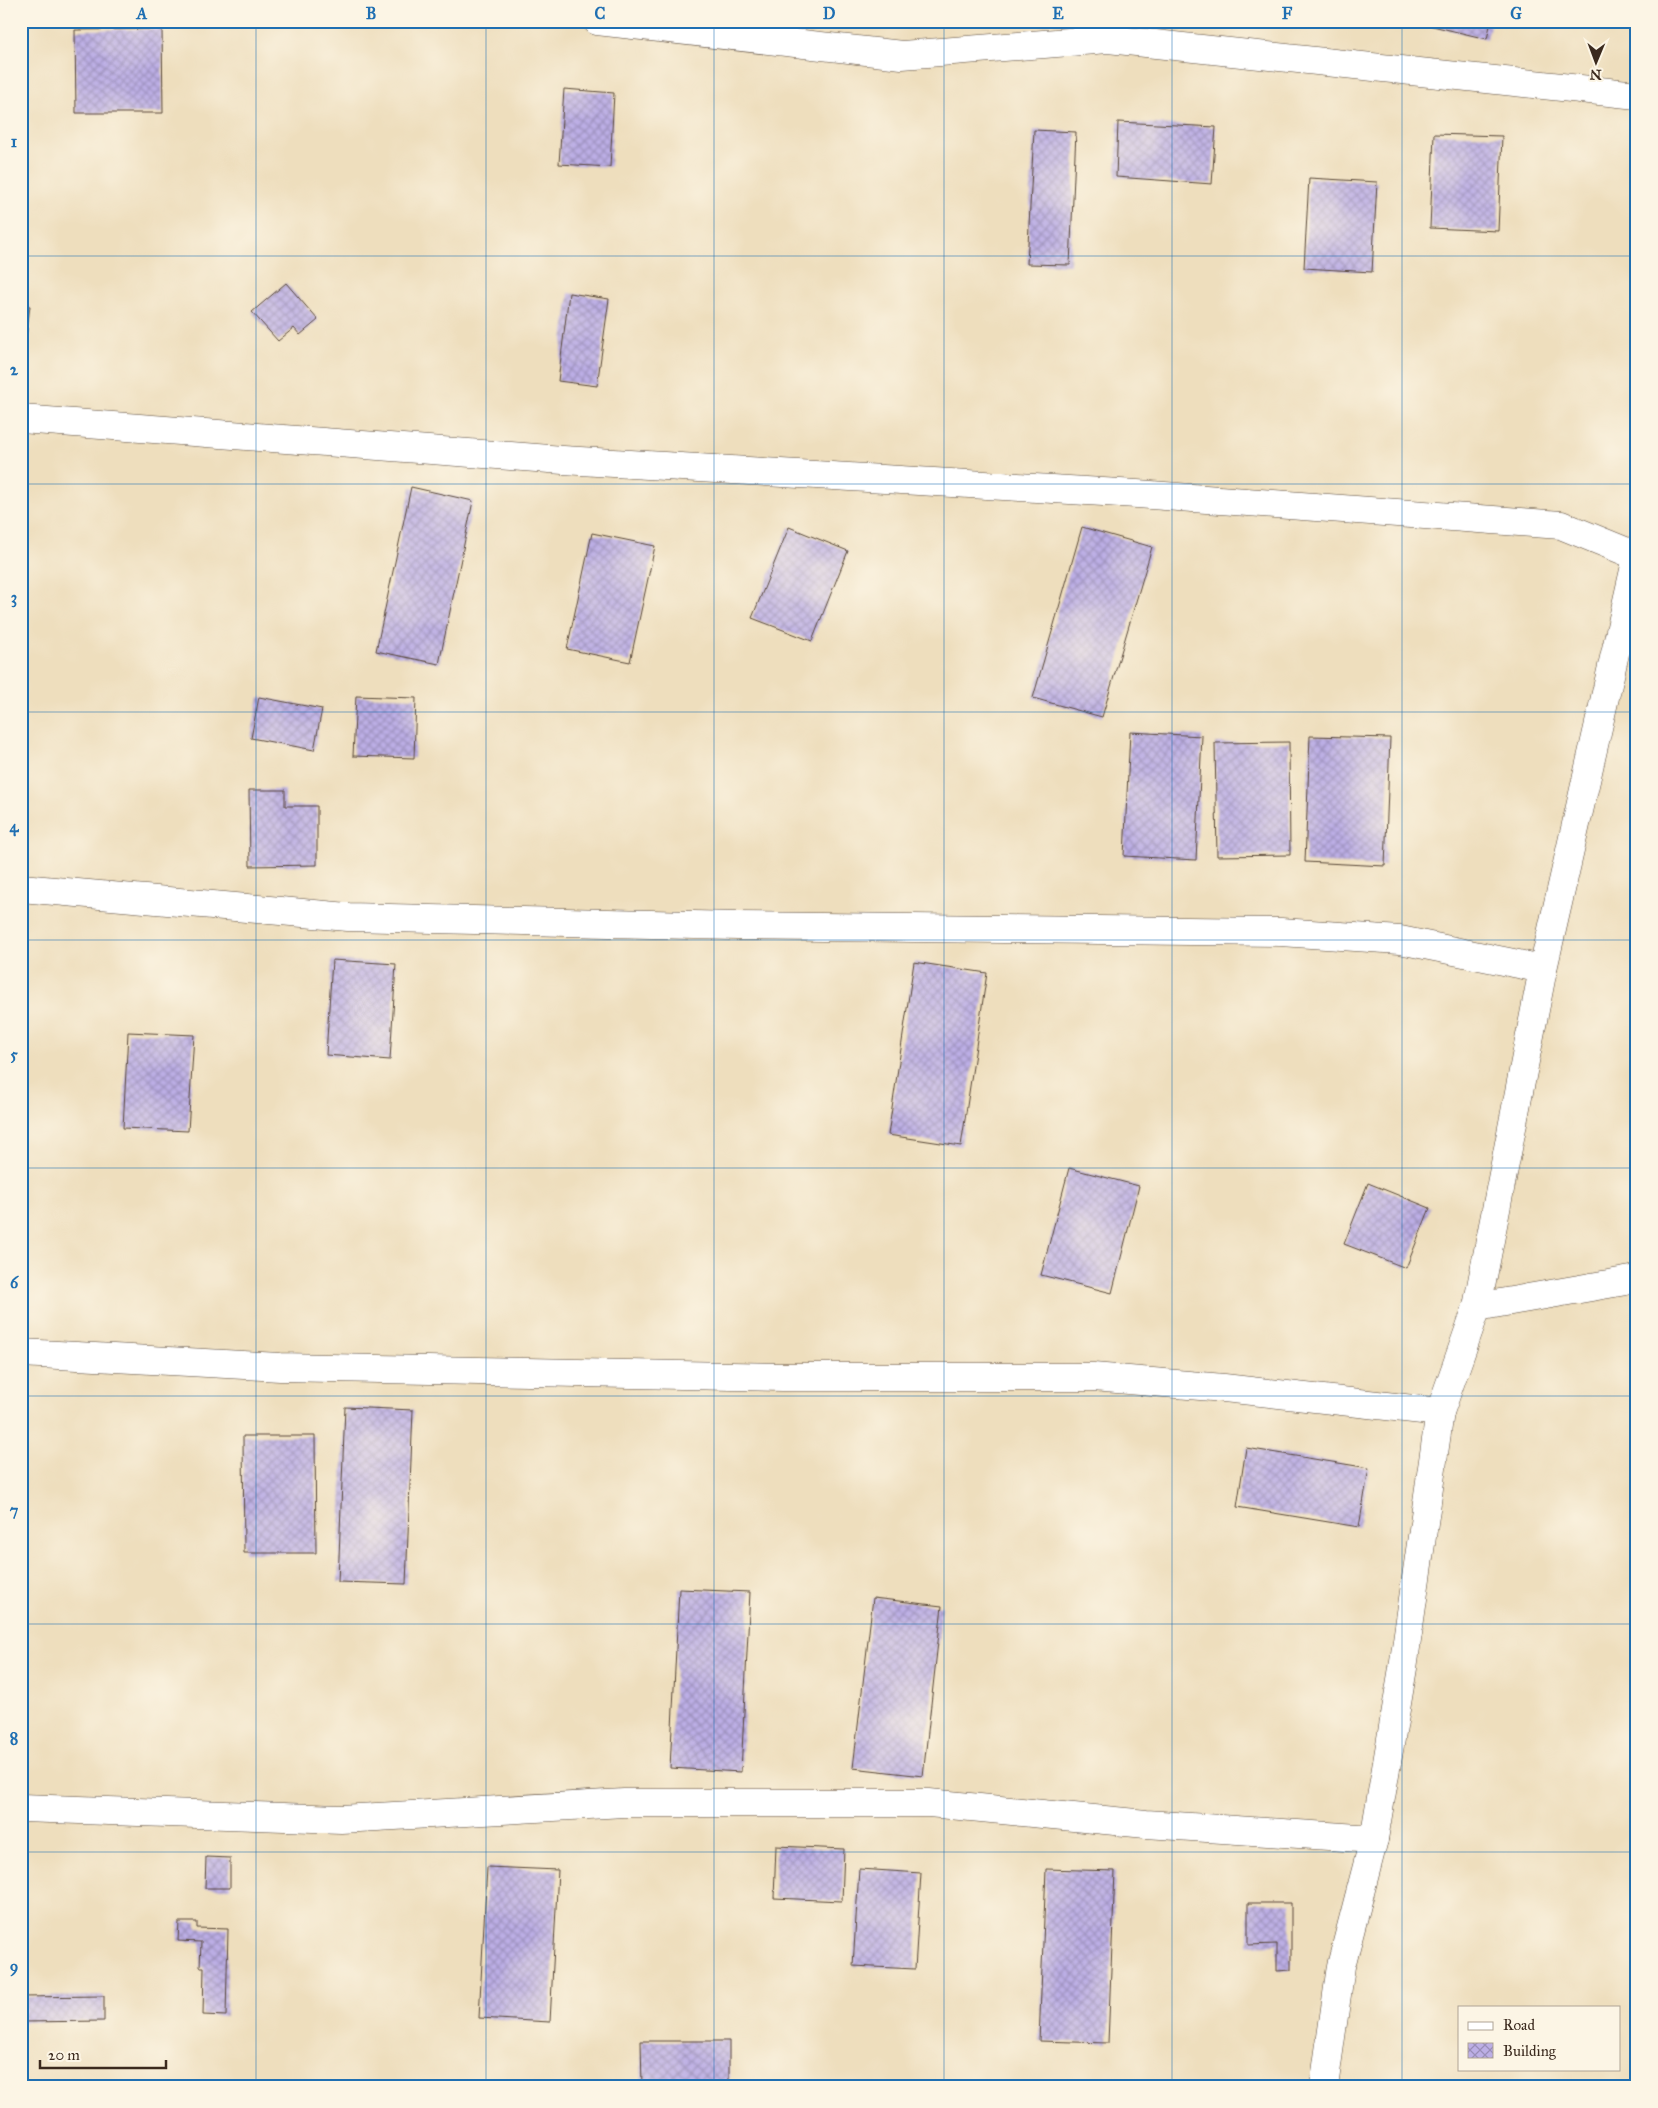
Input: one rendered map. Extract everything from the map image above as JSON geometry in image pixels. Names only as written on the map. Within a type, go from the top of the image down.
[{"type":"street","points":[[597,21],[902,54],[1108,39],[1637,95]]},
{"type":"street","points":[[21,419],[563,460],[1137,494],[1561,525],[1637,556],[1542,969],[1477,1307],[1440,1412],[1403,1668],[1374,1839],[1341,1966],[1324,2087]]},
{"type":"street","points":[[21,888],[348,918],[736,926],[1281,932],[1400,940],[1542,969]]},
{"type":"street","points":[[1477,1307],[1637,1279]]},
{"type":"street","points":[[21,1353],[300,1367],[783,1377],[1093,1377],[1224,1388],[1440,1412]]},
{"type":"street","points":[[21,1808],[341,1819],[624,1803],[929,1803],[1146,1824],[1374,1839]]},
{"type":"building","points":[[1421,21],[1491,21],[1487,39],[1420,23]]},
{"type":"building","points":[[162,29],[163,113],[76,113],[75,30]]},
{"type":"building","points":[[564,89],[614,93],[610,167],[559,164]]},
{"type":"building","points":[[1118,122],[1216,127],[1212,184],[1116,177]]},
{"type":"building","points":[[1034,130],[1076,132],[1070,265],[1027,264]]},
{"type":"building","points":[[1434,134],[1502,136],[1498,231],[1430,228]]},
{"type":"building","points":[[1309,178],[1377,182],[1372,272],[1304,268]]},
{"type":"building","points":[[286,283],[318,320],[300,335],[294,328],[278,341],[252,312]]},
{"type":"building","points":[[569,293],[609,299],[597,386],[558,381]]},
{"type":"building","points":[[21,305],[30,306],[24,354],[21,354]]},
{"type":"building","points":[[411,487],[473,501],[439,664],[376,651]]},
{"type":"building","points":[[789,527],[848,551],[812,641],[752,618]]},
{"type":"building","points":[[1082,527],[1152,547],[1102,717],[1033,698]]},
{"type":"building","points":[[592,533],[655,546],[630,662],[567,649]]},
{"type":"building","points":[[356,696],[416,698],[414,758],[353,756]]},
{"type":"building","points":[[259,697],[322,709],[314,750],[251,738]]},
{"type":"building","points":[[1130,732],[1202,736],[1196,860],[1124,856]]},
{"type":"building","points":[[1310,736],[1390,738],[1385,866],[1305,862]]},
{"type":"building","points":[[1289,742],[1290,855],[1217,856],[1215,743]]},
{"type":"building","points":[[249,790],[285,790],[285,806],[317,806],[317,865],[250,866]]},
{"type":"building","points":[[332,960],[396,964],[390,1060],[326,1055]]},
{"type":"building","points":[[914,962],[987,973],[961,1146],[888,1135]]},
{"type":"building","points":[[128,1032],[194,1035],[188,1131],[123,1128]]},
{"type":"building","points":[[1069,1168],[1139,1186],[1112,1293],[1041,1275]]},
{"type":"building","points":[[1368,1183],[1430,1208],[1406,1268],[1344,1244]]},
{"type":"building","points":[[345,1407],[413,1410],[406,1584],[338,1582]]},
{"type":"building","points":[[243,1436],[315,1436],[316,1553],[244,1553]]},
{"type":"building","points":[[1246,1448],[1369,1468],[1359,1527],[1237,1507]]},
{"type":"building","points":[[679,1589],[750,1592],[741,1772],[670,1768]]},
{"type":"building","points":[[873,1598],[942,1606],[923,1776],[853,1768]]},
{"type":"building","points":[[776,1846],[844,1849],[842,1901],[774,1898]]},
{"type":"building","points":[[206,1857],[230,1858],[230,1888],[205,1888]]},
{"type":"building","points":[[487,1867],[558,1870],[550,2022],[479,2018]]},
{"type":"building","points":[[859,1869],[921,1873],[915,1969],[853,1966]]},
{"type":"building","points":[[1046,1869],[1115,1871],[1108,2043],[1039,2041]]},
{"type":"building","points":[[1248,1903],[1291,1903],[1291,1970],[1277,1971],[1277,1944],[1248,1945]]},
{"type":"building","points":[[179,1922],[197,1922],[197,1928],[228,1929],[226,2016],[203,2015],[204,1967],[200,1967],[201,1942],[178,1941]]},
{"type":"building","points":[[104,1996],[104,2021],[21,2022],[21,1997]]},
{"type":"building","points":[[641,2041],[729,2041],[729,2087],[642,2087]]}]
